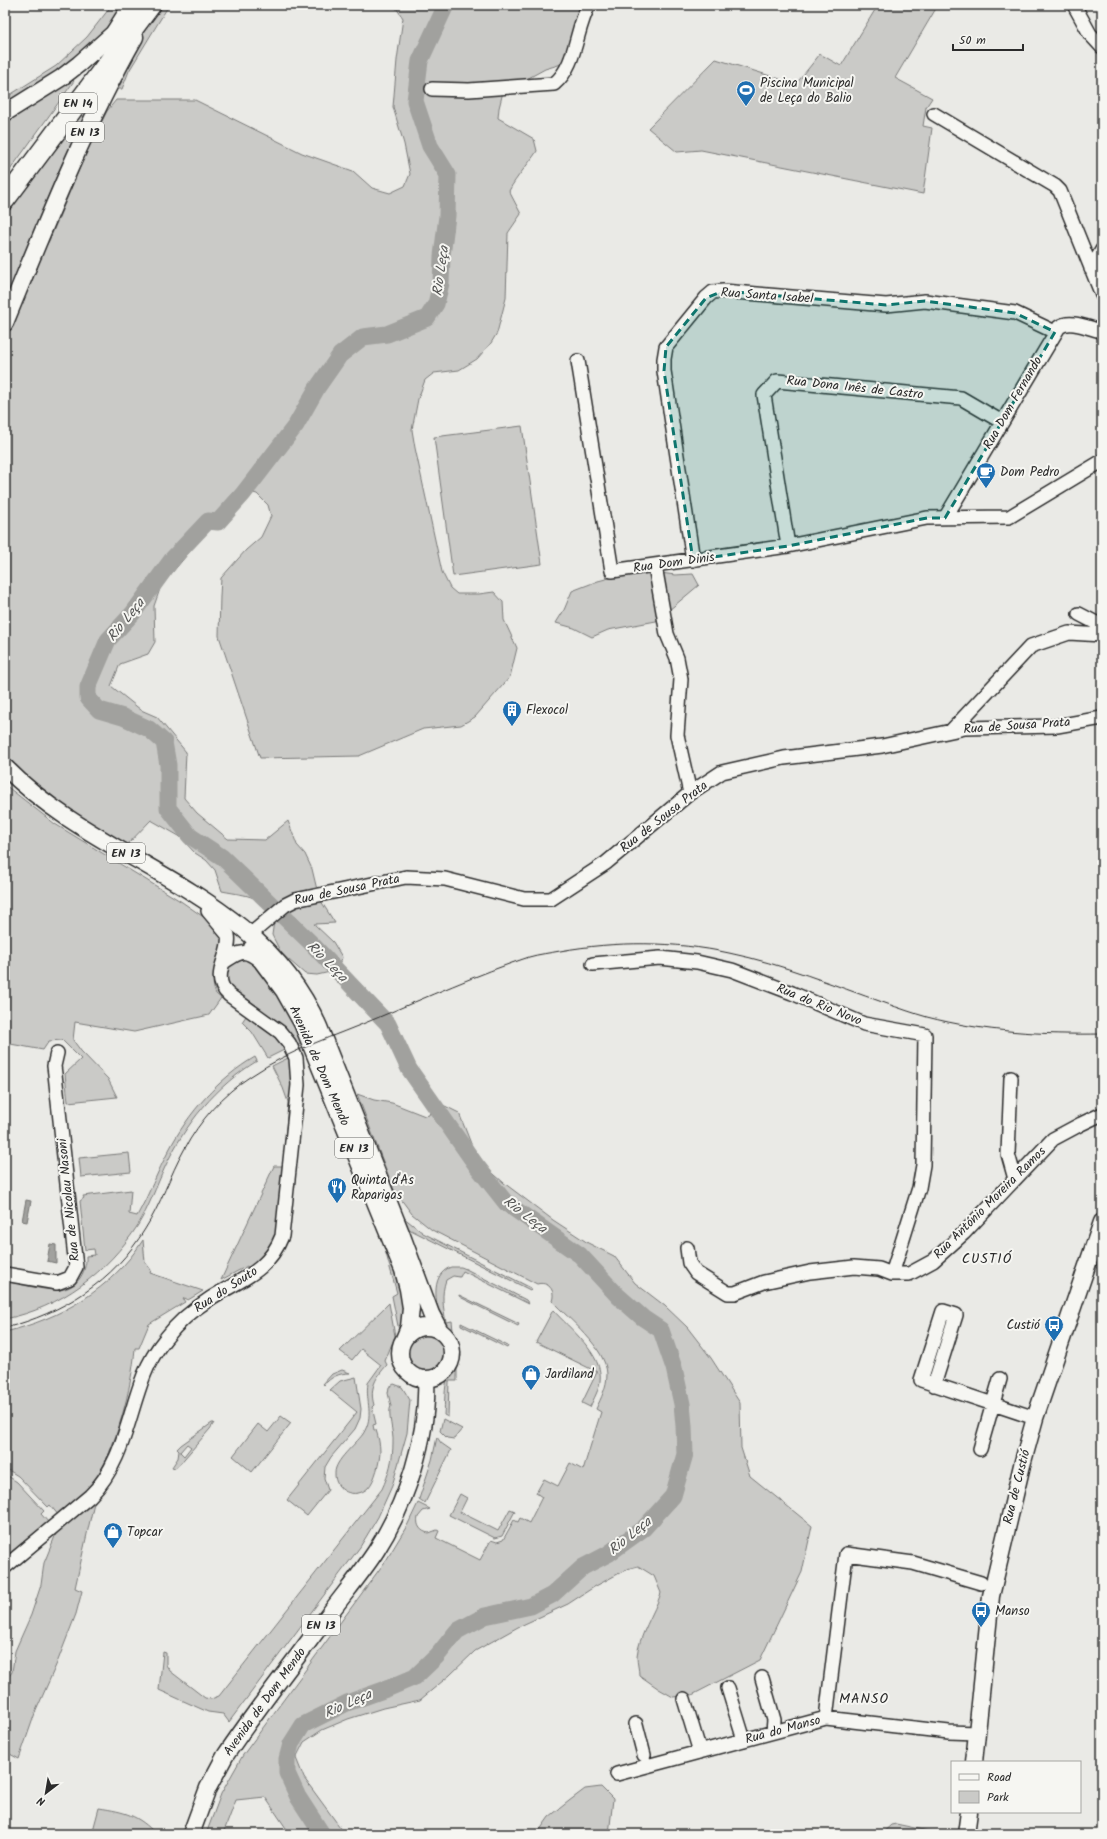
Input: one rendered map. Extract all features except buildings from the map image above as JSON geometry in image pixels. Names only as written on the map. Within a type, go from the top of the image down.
[{"type":"highway","name":"EN 14","points":[[5,190],[100,60],[116,31],[133,5]]},
{"type":"highway","name":"EN 14","points":[[5,200],[152,5]]},
{"type":"main road","name":"EN 13","points":[[5,323],[79,146],[106,91],[152,5]]},
{"type":"main road","points":[[5,113],[67,73],[116,31]]},
{"type":"main road","name":"EN 13","points":[[5,767],[30,790],[62,814],[213,904],[251,934]]},
{"type":"main road","name":"EN 13","points":[[5,778],[31,802],[55,819],[208,911]]},
{"type":"main road","name":"Avenida de Dom Mendo","points":[[208,911],[256,951],[284,991],[302,1023],[403,1270],[411,1308],[409,1327],[404,1338]]},
{"type":"main road","name":"Avenida de Dom Mendo","points":[[251,934],[275,959],[293,982],[316,1019],[402,1234],[431,1314],[440,1332]]},
{"type":"main road","name":"Rua de Custió","points":[[974,1761],[991,1596],[1022,1465],[1035,1418],[1102,1222]]},
{"type":"main road","points":[[404,1338],[411,1331],[421,1328],[431,1328],[440,1332]]},
{"type":"main road","name":"EN 13","points":[[404,1338],[400,1349],[402,1363],[410,1374],[418,1378],[426,1379],[442,1374],[450,1360],[452,1352],[450,1344],[446,1337],[440,1332]]},
{"type":"main road","name":"Avenida de Dom Mendo","points":[[191,1834],[208,1788],[228,1752],[367,1563],[392,1523],[402,1500],[416,1458],[423,1422],[426,1379]]},
{"type":"main road","points":[[966,1834],[969,1813]]},
{"type":"street","points":[[432,89],[469,90],[554,84],[562,77],[568,66],[589,5]]},
{"type":"street","points":[[1074,5],[1090,34],[1102,46]]},
{"type":"street","points":[[934,114],[1055,186],[1060,191],[1102,295]]},
{"type":"street","points":[[1091,269],[1102,250]]},
{"type":"street","name":"Rua Santa Isabel","points":[[693,560],[664,371],[664,359],[666,347],[706,298],[713,292],[723,291],[886,305],[925,301],[1015,313],[1055,332]]},
{"type":"street","points":[[1055,332],[1064,323],[1102,331]]},
{"type":"street","name":"Rua Dom Fernando","points":[[945,518],[1055,332]]},
{"type":"street","name":"Rua Dom Dinis","points":[[578,361],[612,571],[788,546],[927,518],[1009,517],[1102,461]]},
{"type":"street","name":"Rua Dona Inês de Castro","points":[[788,546],[764,395],[777,381],[961,398],[1002,422]]},
{"type":"street","points":[[655,566],[667,634],[677,658],[681,679],[677,736],[690,793]]},
{"type":"street","points":[[1079,614],[1102,626]]},
{"type":"street","points":[[951,731],[1031,646],[1069,633],[1102,634]]},
{"type":"street","name":"Rua de Sousa Prata","points":[[251,934],[285,905],[304,897],[406,877],[445,879],[524,899],[551,899],[606,863],[690,793],[722,772],[784,758],[882,746],[964,728],[1057,726],[1102,718]]},
{"type":"street","name":"Rua do Souto","points":[[5,1567],[69,1514],[100,1484],[119,1450],[144,1374],[157,1350],[170,1334],[183,1319],[198,1307],[252,1275],[263,1266],[276,1249],[282,1236],[298,1085],[298,1066],[293,1050],[284,1036],[227,993],[220,977],[228,945],[228,935],[208,911]]},
{"type":"street","points":[[224,962],[241,952],[248,952],[266,966]]},
{"type":"street","name":"Rua do Rio Novo","points":[[593,964],[660,958],[697,962],[732,970],[792,993],[864,1024],[925,1035],[924,1165],[919,1188],[892,1274]]},
{"type":"street","name":"Rua de Nicolau Nasoni","points":[[5,1274],[57,1284],[70,1278],[76,1267],[54,1066],[57,1053]]},
{"type":"street","points":[[1011,1078],[1008,1154],[1015,1179]]},
{"type":"street","name":"Rua António Moreira Ramos","points":[[687,1248],[689,1263],[696,1273],[728,1293],[735,1294],[764,1282],[810,1272],[846,1268],[879,1269],[892,1274],[909,1274],[933,1261],[964,1233],[1053,1139],[1102,1114]]},
{"type":"street","points":[[934,1385],[956,1315],[943,1310],[921,1380],[934,1385],[1035,1418]]},
{"type":"street","points":[[980,1449],[1000,1379]]},
{"type":"street","points":[[826,1718],[846,1554],[913,1563],[981,1583]]},
{"type":"street","points":[[762,1678],[774,1720],[773,1732]]},
{"type":"street","points":[[728,1688],[744,1740]]},
{"type":"street","points":[[684,1699],[700,1752]]},
{"type":"street","name":"Rua do Manso","points":[[617,1774],[647,1761],[700,1752],[826,1718],[949,1732],[977,1732]]},
{"type":"street","points":[[636,1724],[647,1761]]},
{"type":"highlighted area","points":[[723,291],[886,305],[925,301],[1015,313],[1055,332],[945,518],[927,518],[788,546],[693,560],[664,371],[666,347],[706,298]]},
{"type":"green space","points":[[112,5],[124,5],[115,20],[87,51],[5,109],[5,98],[56,66],[87,37]]},
{"type":"green space","points":[[161,5],[169,5],[129,71],[122,89],[118,89],[122,81],[118,77],[132,51]]},
{"type":"green space","points":[[394,5],[587,5],[565,63],[545,69],[503,92],[498,118],[534,139],[537,151],[509,191],[521,214],[508,233],[506,298],[497,333],[491,343],[477,359],[459,370],[434,373],[425,380],[418,399],[412,430],[442,572],[450,588],[457,594],[494,592],[503,602],[504,620],[517,648],[510,677],[475,717],[461,725],[423,729],[359,756],[260,758],[219,636],[220,596],[221,578],[246,550],[261,537],[271,516],[268,505],[257,494],[237,489],[211,523],[207,531],[161,586],[154,606],[155,642],[148,654],[120,664],[111,686],[141,710],[157,717],[186,752],[184,798],[197,813],[228,839],[265,840],[288,821],[297,845],[305,854],[312,869],[319,898],[335,923],[314,924],[333,942],[342,957],[339,970],[317,975],[305,974],[281,953],[272,935],[274,921],[263,905],[253,898],[222,891],[215,870],[206,860],[195,853],[179,836],[151,820],[127,845],[78,816],[46,794],[17,770],[5,756],[5,339],[38,258],[49,241],[86,153],[107,111],[116,100],[195,100],[302,153],[353,171],[372,188],[390,193],[405,186],[410,174],[404,144],[393,107],[397,60],[403,18]]},
{"type":"green space","points":[[878,5],[938,5],[895,78],[932,98],[926,107],[923,126],[932,128],[923,194],[701,150],[677,152],[648,128],[716,59],[796,84],[820,54],[841,66]]},
{"type":"green space","points":[[73,80],[74,81],[5,177],[5,122]]},
{"type":"green space","points":[[98,91],[60,169],[5,303],[5,211]]},
{"type":"green space","points":[[522,426],[542,564],[453,576],[434,437]]},
{"type":"green space","points":[[640,570],[675,575],[693,574],[699,585],[656,621],[608,630],[592,637],[574,628],[556,623],[564,610],[572,591],[598,581]]},
{"type":"green space","points":[[5,785],[55,824],[182,902],[215,925],[224,939],[215,966],[213,981],[216,994],[221,998],[209,1015],[134,1032],[75,1022],[73,1040],[81,1051],[108,1079],[117,1097],[68,1102],[65,1074],[81,1059],[62,1040],[49,1041],[43,1050],[5,1043]]},
{"type":"green space","points":[[249,959],[274,986],[303,1042],[298,1044],[281,1024],[235,992],[230,985],[227,980],[227,970],[235,962]]},
{"type":"green space","points":[[246,1016],[279,1040],[286,1049],[268,1058],[252,1032],[242,1022]]},
{"type":"green space","points":[[255,1057],[257,1061],[228,1082],[215,1094],[192,1121],[173,1151],[138,1225],[112,1258],[81,1286],[63,1297],[25,1314],[5,1319],[5,1281],[44,1289],[64,1289],[75,1284],[79,1279],[85,1268],[86,1256],[95,1255],[94,1249],[85,1250],[80,1201],[84,1198],[83,1196],[131,1190],[129,1214],[137,1216],[165,1158],[185,1123],[217,1086],[229,1075]]},
{"type":"green space","points":[[290,1057],[294,1076],[277,1234],[268,1251],[250,1271],[247,1266],[221,1280],[274,1166],[283,1166],[288,1102],[272,1066]]},
{"type":"green space","points":[[357,1094],[374,1100],[392,1103],[425,1116],[429,1115],[430,1112],[441,1104],[459,1113],[477,1159],[504,1183],[553,1220],[588,1243],[614,1256],[635,1283],[665,1306],[687,1327],[711,1358],[740,1403],[741,1448],[750,1476],[812,1526],[802,1572],[760,1660],[692,1695],[673,1697],[639,1675],[637,1657],[640,1641],[661,1593],[654,1576],[638,1566],[627,1569],[594,1587],[568,1604],[518,1627],[475,1651],[450,1675],[420,1700],[383,1708],[348,1719],[322,1730],[304,1742],[296,1758],[304,1778],[345,1834],[290,1834],[265,1797],[236,1800],[223,1834],[206,1834],[221,1794],[243,1755],[387,1559],[408,1524],[418,1503],[430,1509],[423,1511],[418,1517],[418,1526],[421,1530],[429,1533],[437,1530],[439,1531],[436,1538],[480,1560],[491,1540],[497,1542],[503,1540],[514,1520],[518,1522],[520,1518],[529,1523],[542,1497],[536,1493],[544,1479],[558,1486],[570,1463],[583,1470],[601,1412],[596,1409],[606,1383],[607,1374],[605,1364],[594,1344],[586,1334],[552,1301],[553,1293],[548,1285],[541,1283],[537,1284],[432,1230],[412,1214],[394,1190]]},
{"type":"green space","points":[[129,1153],[131,1172],[81,1177],[79,1158]]},
{"type":"green space","points":[[403,1217],[423,1233],[531,1289],[530,1290],[405,1227]]},
{"type":"green space","points":[[378,1225],[389,1248],[404,1303],[399,1331],[392,1296],[397,1293]]},
{"type":"green space","points":[[143,1240],[145,1262],[151,1270],[150,1273],[203,1291],[188,1300],[185,1298],[183,1299],[185,1302],[149,1324],[139,1348],[135,1348],[127,1399],[116,1435],[102,1468],[94,1482],[78,1500],[59,1516],[50,1505],[48,1507],[18,1476],[5,1468],[5,1332],[45,1319],[83,1300],[116,1273]]},
{"type":"green space","points":[[451,1267],[461,1267],[466,1269],[526,1300],[529,1304],[463,1271],[460,1277],[453,1276],[446,1280],[443,1290],[443,1301],[446,1322],[452,1321],[453,1330],[459,1344],[461,1356],[457,1369],[457,1381],[449,1381],[448,1417],[444,1415],[446,1385],[448,1376],[456,1360],[457,1353],[454,1341],[446,1330],[438,1311],[436,1293],[439,1277],[444,1271]]},
{"type":"green space","points":[[459,1295],[519,1324],[518,1326],[462,1298]]},
{"type":"green space","points":[[389,1303],[395,1336],[385,1361],[387,1365],[374,1383],[372,1393],[374,1405],[372,1407],[376,1424],[373,1425],[374,1430],[376,1430],[380,1451],[377,1471],[371,1485],[363,1492],[346,1492],[338,1485],[335,1473],[336,1468],[338,1463],[363,1434],[367,1427],[369,1415],[367,1390],[368,1383],[381,1365],[361,1349],[352,1360],[340,1351]]},
{"type":"green space","points":[[553,1310],[584,1342],[597,1361],[600,1371],[600,1381],[590,1407],[582,1403],[597,1372],[536,1342]]},
{"type":"green space","points":[[461,1323],[508,1346],[507,1348],[461,1325]]},
{"type":"green space","points":[[425,1334],[438,1340],[444,1353],[438,1366],[425,1372],[412,1366],[406,1353],[412,1340]]},
{"type":"green space","points":[[342,1370],[350,1373],[336,1376],[324,1385],[323,1384],[332,1374]]},
{"type":"green space","points":[[356,1377],[361,1409],[360,1418],[355,1429],[331,1457],[325,1467],[324,1478],[328,1490],[307,1516],[287,1500],[357,1412],[330,1390],[340,1381]]},
{"type":"green space","points":[[394,1384],[402,1387],[410,1400],[407,1433],[392,1486],[378,1517],[360,1547],[229,1722],[223,1714],[208,1712],[159,1690],[163,1652],[166,1653],[166,1665],[170,1671],[205,1698],[211,1699],[219,1696],[382,1489],[389,1472],[392,1455],[393,1439],[390,1413],[391,1406],[388,1393],[389,1387]]},
{"type":"green space","points":[[281,1416],[291,1423],[252,1472],[233,1456],[258,1424],[268,1432]]},
{"type":"green space","points":[[443,1419],[462,1429],[454,1439],[447,1438],[440,1431]]},
{"type":"green space","points":[[214,1423],[178,1466],[175,1468],[172,1467],[178,1458],[179,1451],[177,1449]],"holes":[[[187,1444],[191,1447],[184,1456],[180,1452]]]},
{"type":"green space","points":[[437,1437],[441,1443],[451,1450],[425,1503],[419,1499],[432,1460]]},
{"type":"green space","points":[[5,1474],[17,1482],[44,1511],[41,1514],[49,1523],[5,1560]]},
{"type":"green space","points":[[460,1494],[467,1498],[460,1512],[498,1531],[510,1509],[515,1511],[502,1536],[495,1538],[449,1515]]},
{"type":"green space","points":[[95,1498],[75,1588],[82,1591],[76,1614],[35,1713],[19,1759],[8,1753],[5,1756],[5,1682],[12,1672],[15,1651],[31,1615],[41,1585],[44,1563],[58,1529]]},
{"type":"green space","points":[[601,1787],[613,1799],[609,1834],[537,1834],[549,1817],[585,1789]]},
{"type":"green space","points":[[99,1808],[124,1813],[137,1818],[156,1834],[92,1834]]},
{"type":"green space","points":[[896,1824],[938,1834],[881,1834],[891,1825]]},
{"type":"shaded area","points":[[26,1200],[31,1201],[27,1222],[22,1221]]},
{"type":"shaded area","points":[[50,1244],[56,1245],[56,1263],[47,1261]]},
{"type":"waterway","name":"Rio Leça","points":[[322,1834],[298,1797],[287,1773],[287,1759],[291,1744],[303,1725],[347,1703],[415,1677],[437,1656],[457,1631],[485,1616],[531,1606],[552,1595],[583,1567],[608,1554],[644,1528],[673,1496],[685,1454],[682,1404],[674,1368],[661,1330],[643,1318],[618,1296],[580,1255],[506,1203],[476,1165],[409,1069],[388,1024],[310,942],[222,857],[190,836],[168,808],[168,765],[164,742],[149,729],[123,717],[99,710],[88,698],[88,687],[108,640],[133,613],[173,558],[208,521],[218,522],[243,494],[296,425],[317,388],[340,355],[363,337],[387,334],[427,318],[436,304],[441,283],[442,256],[447,216],[448,175],[430,146],[415,101],[420,61],[446,5]]},
{"type":"tram line","points":[[5,1328],[47,1314],[67,1304],[102,1279],[118,1264],[132,1248],[151,1219],[179,1160],[197,1128],[213,1108],[241,1083],[281,1058],[312,1044],[472,978],[533,956],[602,945],[666,944],[687,946],[729,953],[769,963],[808,975],[911,1012],[948,1022],[1014,1032],[1102,1034]]},
{"type":"place","name":"Piscina Municipal de Leça do Balio","points":[[746,107]]},
{"type":"place","name":"Dom Pedro","points":[[986,489]]},
{"type":"place","name":"Flexocol","points":[[512,727]]},
{"type":"place","name":"Quinta d'As Raparigas","points":[[337,1204]]},
{"type":"place","name":"Custió","points":[[1054,1342]]},
{"type":"place","name":"Jardiland","points":[[531,1391]]},
{"type":"place","name":"Topcar","points":[[113,1549]]},
{"type":"place","name":"Manso","points":[[981,1628]]},
{"type":"district","name":"CUSTIÓ","points":[[987,1259]]},
{"type":"district","name":"MANSO","points":[[864,1699]]}]
